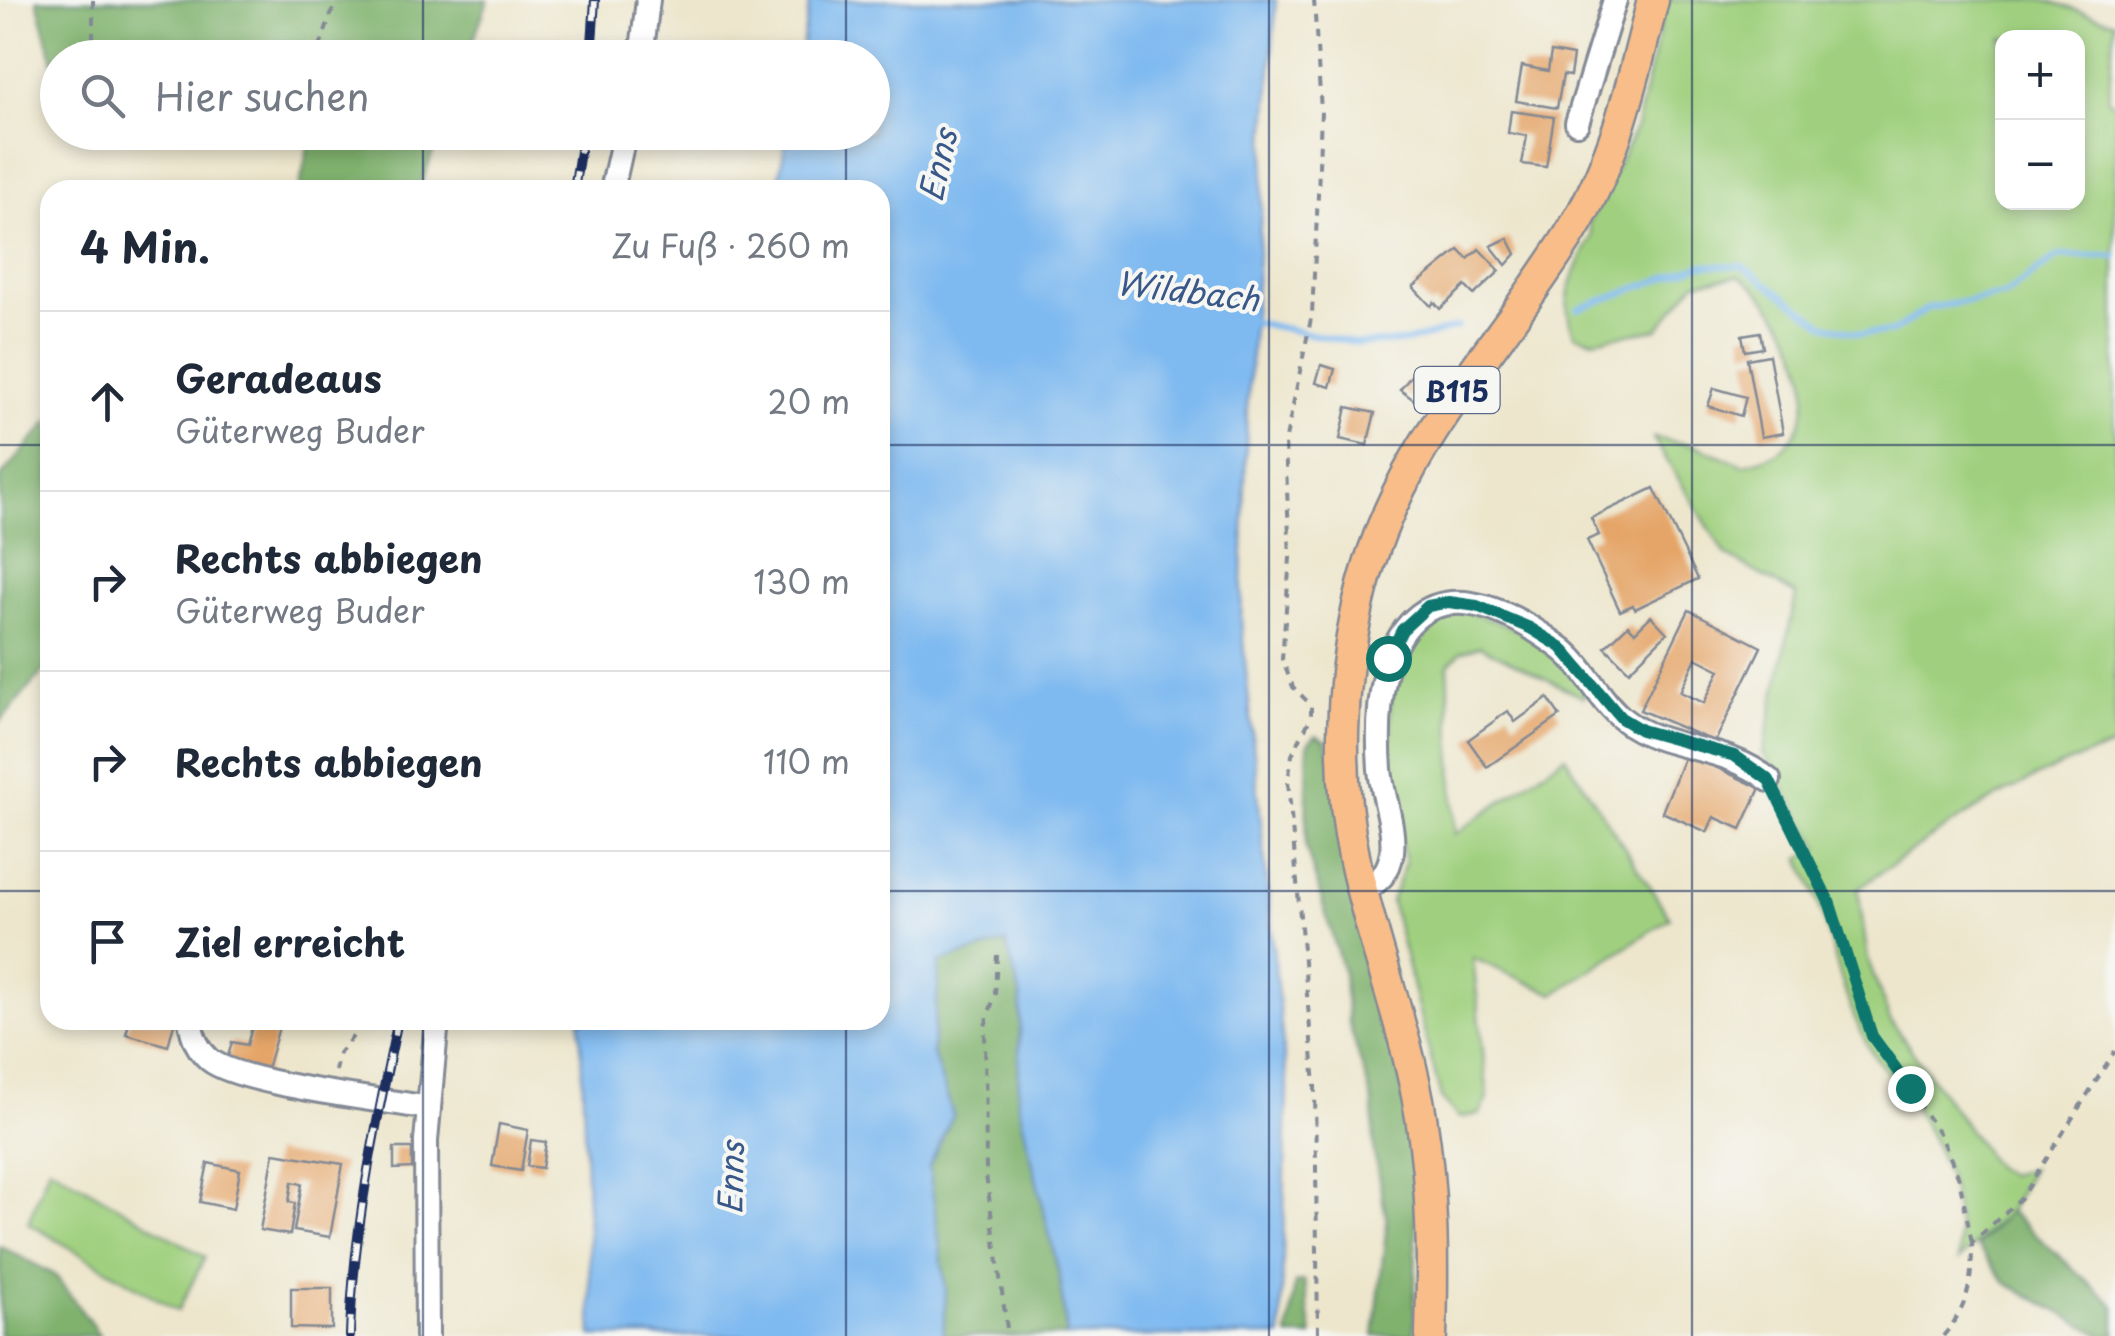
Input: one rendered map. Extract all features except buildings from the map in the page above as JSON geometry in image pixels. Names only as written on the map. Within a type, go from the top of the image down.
[{"type":"main road","name":"B115","points":[[1432,1336],[1430,1183],[1421,1114],[1362,892],[1346,808],[1345,702],[1359,603],[1374,551],[1410,466],[1434,423],[1570,234],[1596,186],[1617,136],[1653,0]]},
{"type":"street","points":[[643,40],[648,0]]},
{"type":"street","points":[[1577,123],[1615,0]]},
{"type":"street","points":[[614,180],[621,150]]},
{"type":"street","points":[[1362,892],[1382,879],[1392,847],[1380,772],[1380,707],[1388,658],[1402,630],[1428,606],[1449,602],[1477,606],[1530,628],[1561,647],[1621,718],[1641,730],[1735,756],[1769,780]]},
{"type":"street","points":[[193,1030],[200,1050],[213,1063],[256,1079],[429,1108]]},
{"type":"street","points":[[427,1336],[429,1108],[436,1030]]},
{"type":"path","points":[[93,0],[93,40]]},
{"type":"path","points":[[323,40],[336,0]]},
{"type":"path","points":[[1314,0],[1321,110],[1312,314],[1285,443],[1290,558],[1282,659],[1293,687],[1310,705],[1312,717],[1292,755],[1288,781],[1315,1085],[1318,1336]]},
{"type":"path","points":[[1769,780],[1830,904],[1872,1036],[1947,1150],[1960,1178],[1972,1244],[1970,1292],[1962,1315],[1943,1336]]},
{"type":"path","points":[[997,955],[996,994],[985,1026],[986,1175],[1008,1336]]},
{"type":"path","points":[[331,1090],[340,1053],[359,1030]]},
{"type":"path","points":[[1972,1244],[2023,1196],[2115,1051]]},
{"type":"green space","points":[[37,0],[488,0],[473,40],[47,40]]},
{"type":"green space","points":[[1667,0],[2043,0],[2115,22],[2108,100],[2115,103],[2115,746],[2046,772],[1980,807],[1858,889],[1868,960],[1890,1020],[1996,1168],[2009,1175],[2032,1168],[2009,1211],[1959,1260],[1957,1214],[1947,1173],[1918,1115],[1872,1053],[1857,1023],[1800,858],[1820,848],[1763,753],[1796,595],[1726,555],[1653,438],[1694,445],[1743,465],[1779,451],[1796,431],[1805,409],[1806,384],[1800,359],[1775,311],[1740,276],[1696,282],[1658,329],[1593,340],[1575,335],[1568,297],[1592,236],[1589,223],[1635,130]]},
{"type":"green space","points":[[307,150],[434,150],[423,180],[301,180]]},
{"type":"green space","points":[[40,432],[40,675],[0,722],[0,478]]},
{"type":"green space","points":[[1458,608],[1541,638],[1588,694],[1583,697],[1480,646],[1461,652],[1448,666],[1455,834],[1565,756],[1670,918],[1554,994],[1473,958],[1488,1099],[1480,1114],[1459,1118],[1441,1098],[1391,901],[1405,863],[1391,793],[1390,682],[1413,622]]},
{"type":"green space","points":[[1316,735],[1327,741],[1404,1095],[1417,1190],[1414,1336],[1374,1336],[1387,1222],[1374,1153],[1373,1103],[1348,1021],[1343,972],[1306,847],[1308,743]]},
{"type":"green space","points":[[1006,942],[1021,998],[1018,1102],[1060,1278],[1067,1336],[943,1336],[946,1292],[929,1166],[953,1115],[932,1051],[940,961]]},
{"type":"green space","points":[[49,1166],[205,1257],[178,1311],[28,1223]]},
{"type":"green space","points":[[2009,1211],[2115,1306],[2115,1336],[2103,1336],[2006,1283],[1977,1246]]},
{"type":"green space","points":[[0,1246],[55,1275],[100,1336],[0,1336]]},
{"type":"green space","points":[[1304,1281],[1312,1336],[1288,1336],[1295,1283]]},
{"type":"water","name":"Enns","points":[[810,0],[1276,0],[1247,412],[1241,620],[1287,1087],[1281,1336],[1067,1336],[1060,1278],[1018,1102],[1021,998],[1006,942],[940,962],[932,1051],[953,1115],[929,1166],[946,1292],[943,1336],[592,1336],[580,1030],[890,1030],[890,180],[779,180],[784,150],[890,150],[890,40],[803,40]]},
{"type":"waterway","name":"Wildbach","points":[[1578,309],[1701,265],[1742,266],[1823,324],[1861,334],[1893,332],[1928,308],[2005,295],[2058,256],[2115,256]]},
{"type":"waterway","name":"Wildbach","points":[[1249,321],[1358,344],[1406,342],[1458,327]]},
{"type":"railway","points":[[592,40],[595,0]]},
{"type":"railway","points":[[576,180],[580,150]]},
{"type":"railway","points":[[350,1336],[361,1217],[396,1030]]},
{"type":"route","points":[[1388,658],[1402,630],[1428,606],[1449,602],[1477,606],[1530,628],[1561,647],[1621,718],[1641,730],[1735,756],[1756,769],[1769,780],[1801,837],[1830,904],[1872,1036],[1910,1088]]}]
